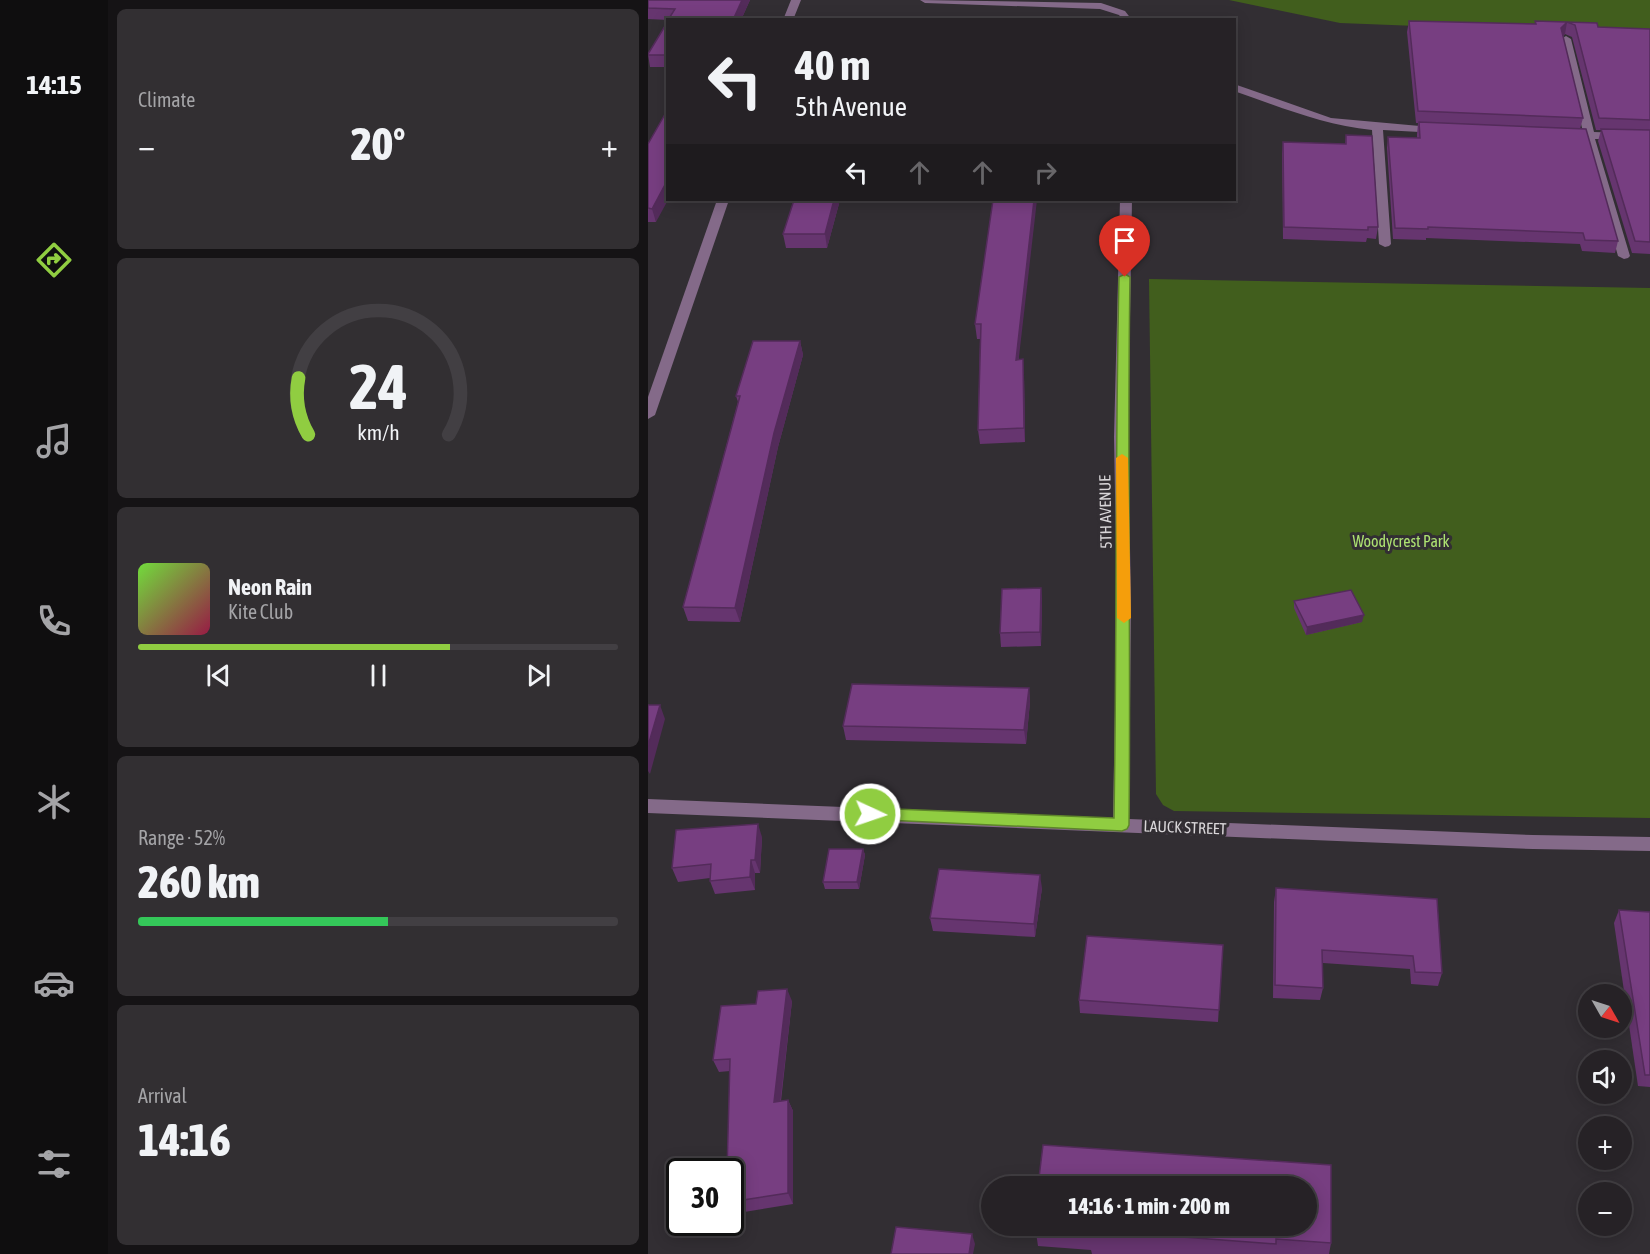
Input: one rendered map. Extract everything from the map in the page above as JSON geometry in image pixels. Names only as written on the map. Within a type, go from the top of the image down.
[{"type":"street","points":[[789,18],[796,0]]},
{"type":"street","points":[[925,0],[1101,6],[1125,16]]},
{"type":"street","points":[[1566,39],[1589,135],[1624,256]]},
{"type":"street","points":[[1236,88],[1308,115],[1332,121],[1446,130]]},
{"type":"street","points":[[1377,126],[1386,244]]},
{"type":"street","points":[[1557,134],[1650,137]]},
{"type":"street","points":[[648,415],[723,201]]},
{"type":"street","name":"5TH AVENUE","points":[[1122,825],[1124,603],[1122,437],[1126,201]]},
{"type":"street","name":"LAUCK STREET","points":[[648,806],[1533,842],[1650,844]]},
{"type":"green space","points":[[1229,0],[1650,0],[1650,35],[1340,23]]},
{"type":"green space","name":"Woodycrest Park","points":[[1149,279],[1650,288],[1650,818],[1174,811],[1163,805],[1156,794]]},
{"type":"building","points":[[648,0],[742,0],[734,18],[669,18],[675,9],[648,8]]},
{"type":"building","points":[[1409,21],[1536,24],[1535,21],[1567,22],[1561,28],[1583,118],[1418,111]]},
{"type":"building","points":[[1567,22],[1597,23],[1598,27],[1650,29],[1650,120],[1599,118],[1575,25]]},
{"type":"building","points":[[666,24],[666,55],[648,54]]},
{"type":"building","points":[[666,112],[666,183],[652,209],[648,208],[648,144]]},
{"type":"building","points":[[1419,122],[1586,129],[1618,241],[1585,240],[1583,233],[1428,227],[1428,229],[1395,228],[1388,137],[1420,138]]},
{"type":"building","points":[[1601,129],[1650,130],[1650,242],[1635,241]]},
{"type":"building","points":[[1346,135],[1372,136],[1378,227],[1368,227],[1368,230],[1284,227],[1283,142],[1346,144]]},
{"type":"building","points":[[794,201],[834,201],[825,234],[783,234]]},
{"type":"building","points":[[993,201],[1034,201],[1016,360],[1023,359],[1024,428],[978,430],[981,324],[975,324]]},
{"type":"building","points":[[753,341],[800,341],[774,433],[735,608],[683,607],[740,396],[736,396]]},
{"type":"building","points":[[1041,588],[1040,632],[1000,633],[1002,589]]},
{"type":"building","points":[[1351,590],[1364,615],[1307,627],[1294,601]]},
{"type":"building","points":[[852,684],[1029,688],[1024,730],[843,726]]},
{"type":"building","points":[[648,705],[660,705],[648,746]]},
{"type":"building","points":[[758,824],[755,860],[751,860],[750,877],[710,881],[711,864],[672,868],[676,830]]},
{"type":"building","points":[[829,849],[863,849],[857,882],[823,882]]},
{"type":"building","points":[[939,869],[1040,875],[1034,924],[930,918]]},
{"type":"building","points":[[1276,888],[1437,899],[1442,973],[1415,972],[1413,956],[1322,950],[1323,988],[1275,985]]},
{"type":"building","points":[[1619,910],[1650,912],[1650,1075],[1645,1075]]},
{"type":"building","points":[[1087,936],[1223,945],[1219,1010],[1079,1000]]},
{"type":"building","points":[[787,989],[774,1102],[788,1100],[788,1193],[744,1200],[744,1158],[727,1158],[730,1059],[713,1060],[721,1006],[756,1004],[758,991]]},
{"type":"building","points":[[1043,1145],[1331,1165],[1331,1243],[1276,1239],[1276,1244],[1170,1236],[1317,1236],[1317,1176],[1039,1176]]},
{"type":"building","points":[[896,1227],[972,1234],[969,1254],[891,1254]]},
{"type":"slow traffic","points":[[1122,458],[1124,618]]},
{"type":"route","points":[[870,814],[1122,825],[1124,603],[1122,437],[1125,277]]}]
